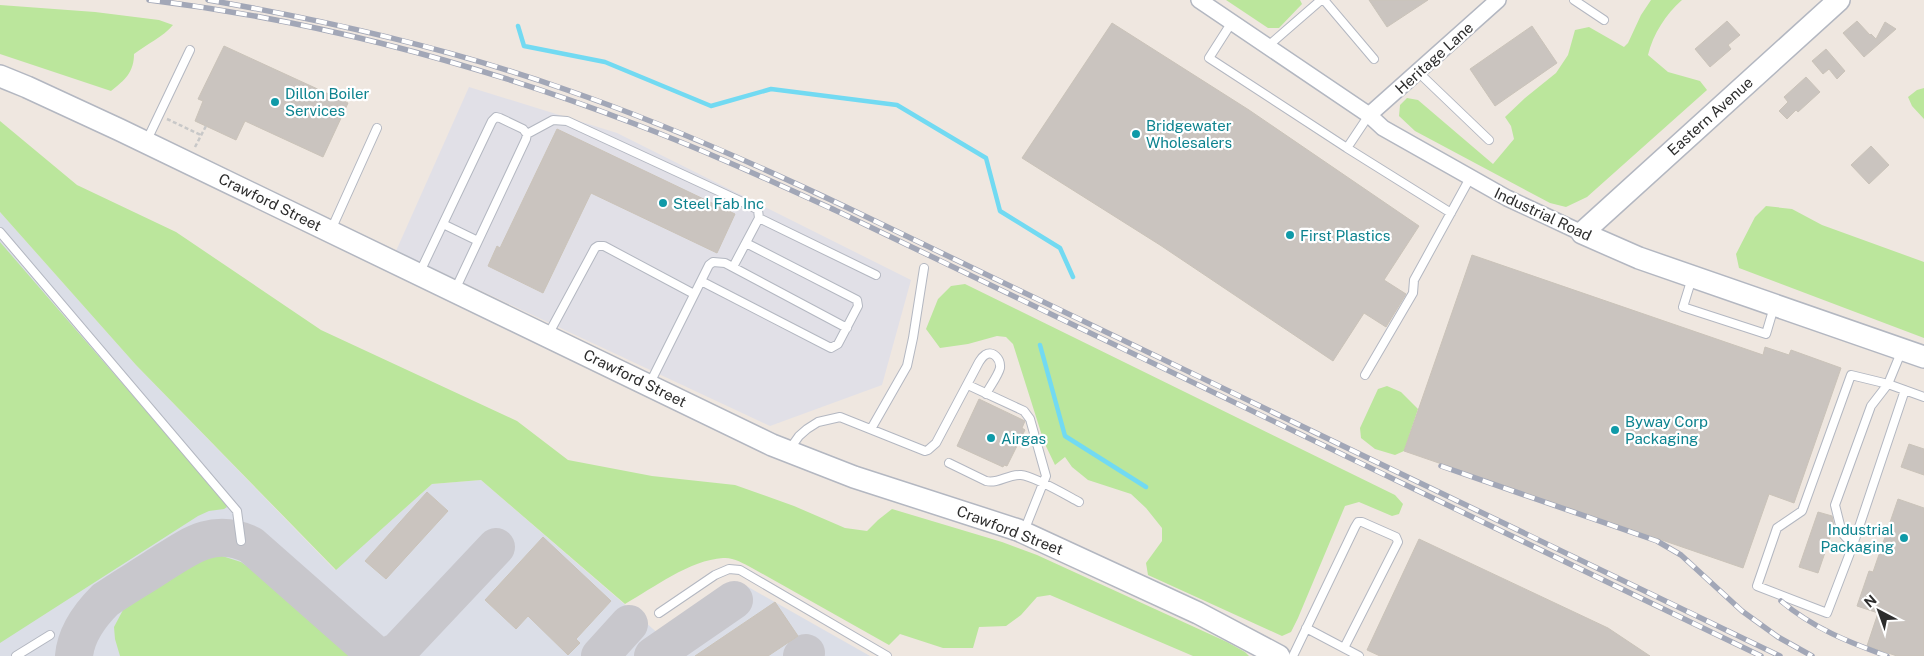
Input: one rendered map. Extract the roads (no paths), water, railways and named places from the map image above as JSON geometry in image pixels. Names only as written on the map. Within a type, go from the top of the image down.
[{"type":"main road","name":"Eastern Avenue","points":[[1582,233],[1839,0]]},
{"type":"main road","name":"Crawford Street","points":[[0,76],[146,142],[454,292],[548,335],[788,451],[854,477],[1024,533],[1198,613],[1279,656]]},
{"type":"main road","name":"Industrial Road","points":[[1582,233],[1639,258],[1924,357]]},
{"type":"street","name":"Industrial Road","points":[[1199,0],[1369,116],[1383,128],[1526,208],[1582,233]]},
{"type":"street","name":"Heritage Lane","points":[[1369,116],[1498,0]]},
{"type":"lane","points":[[1268,46],[1322,0],[1374,59]]},
{"type":"lane","points":[[1574,0],[1604,20]]},
{"type":"lane","points":[[1232,22],[1209,58],[1451,213]]},
{"type":"lane","points":[[146,142],[190,50]]},
{"type":"lane","points":[[1418,72],[1488,140]]},
{"type":"lane","points":[[1347,148],[1369,116]]},
{"type":"lane","points":[[419,275],[492,120],[496,117],[500,118],[523,129],[527,134]]},
{"type":"lane","points":[[454,292],[527,134],[553,120],[567,120],[758,210],[758,218],[733,267]]},
{"type":"lane","points":[[330,232],[377,128]]},
{"type":"lane","points":[[1365,375],[1413,293],[1414,280],[1470,178]]},
{"type":"lane","points":[[758,218],[876,276]]},
{"type":"lane","points":[[443,224],[478,241]]},
{"type":"lane","points":[[0,232],[237,511],[242,540]]},
{"type":"lane","points":[[701,281],[831,348],[838,344],[858,306],[857,300],[746,243]]},
{"type":"lane","points":[[548,335],[595,248],[598,246],[604,246],[694,294]]},
{"type":"lane","points":[[649,385],[694,294],[713,262],[725,263],[847,328]]},
{"type":"lane","points":[[871,429],[907,366],[924,268]]},
{"type":"lane","points":[[1693,277],[1683,308],[1766,334],[1775,305]]},
{"type":"lane","points":[[1854,545],[1842,533],[1835,505],[1872,406],[1888,384],[1902,349]]},
{"type":"lane","points":[[788,451],[807,429],[818,422],[840,417],[928,450],[936,443],[979,362],[985,355],[990,353],[1000,363],[1000,369],[986,394]]},
{"type":"lane","points":[[1905,390],[1854,545],[1826,613],[1757,586],[1777,528],[1802,511],[1850,375],[1888,384],[1905,390],[1924,397]]},
{"type":"lane","points":[[968,385],[1027,414],[1046,472],[1044,484],[1024,533]]},
{"type":"lane","points":[[948,463],[986,481],[997,482],[1021,475],[1044,484],[1079,502]]},
{"type":"lane","points":[[1293,656],[1358,522],[1365,523],[1396,537],[1398,542],[1344,648]]},
{"type":"lane","points":[[659,613],[715,575],[729,569],[740,570],[887,656]]},
{"type":"lane","points":[[1306,628],[1359,656]]},
{"type":"lane","points":[[16,656],[50,635]]},
{"type":"waterway","points":[[518,26],[524,46],[605,62],[711,106],[771,89],[897,105],[986,158],[1000,211],[1060,248],[1073,277]]},
{"type":"waterway","points":[[1040,345],[1065,436],[1146,487]]},
{"type":"railway","points":[[149,0],[273,19],[395,47],[516,82],[576,102],[686,144],[839,212],[1761,656]]},
{"type":"railway","points":[[208,0],[299,17],[435,49],[523,75],[673,130],[846,207],[1780,656]]},
{"type":"railway","points":[[1441,466],[1657,541],[1681,555],[1742,611],[1778,637],[1812,656]]},
{"type":"railway","points":[[1781,601],[1818,627],[1887,656]]},
{"type":"place","name":"Dillon Boiler Services","points":[[275,102]]},
{"type":"place","name":"Bridgewater Wholesalers","points":[[1136,134]]},
{"type":"place","name":"Steel Fab Inc","points":[[663,203]]},
{"type":"place","name":"First Plastics","points":[[1290,235]]},
{"type":"place","name":"Byway Corp Packaging","points":[[1615,430]]},
{"type":"place","name":"Airgas","points":[[991,438]]},
{"type":"place","name":"Industrial Packaging","points":[[1904,538]]}]
